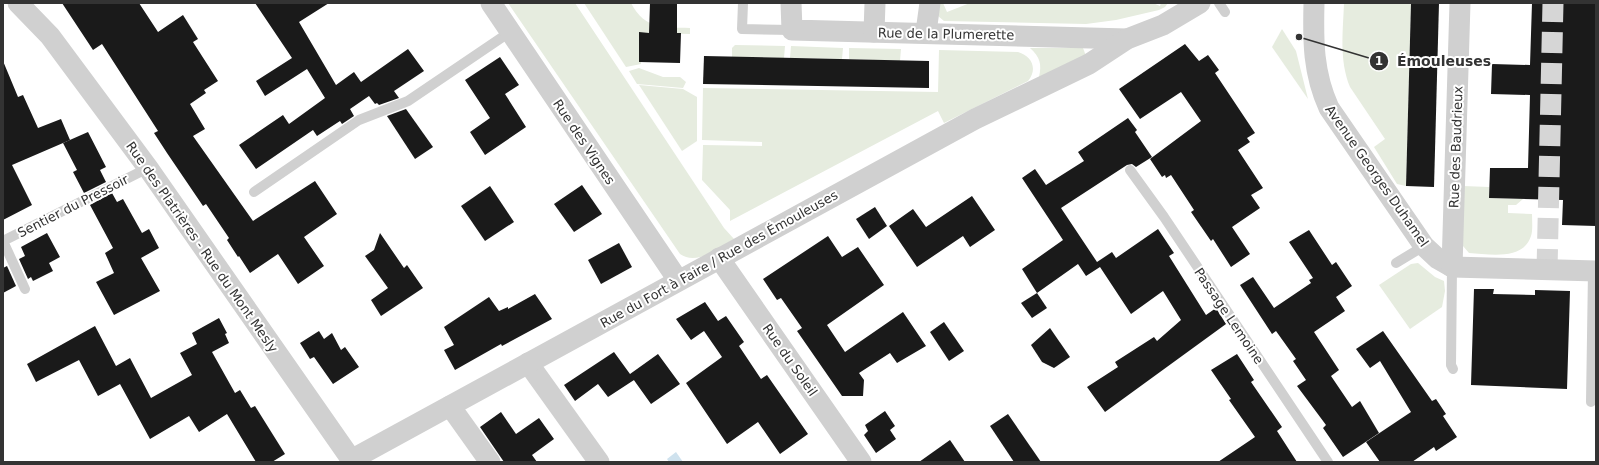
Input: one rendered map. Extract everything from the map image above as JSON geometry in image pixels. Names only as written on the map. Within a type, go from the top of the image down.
[{"type":"street","name":"Rue des Platrières - Rue du Mont Mesly","points":[[18,3],[50,36],[148,168],[352,461]]},
{"type":"street","name":"Rue des Vignes","points":[[491,3],[678,280]]},
{"type":"street","points":[[791,3],[792,30]]},
{"type":"street","points":[[874,32],[875,3]]},
{"type":"street","points":[[926,32],[930,3]]},
{"type":"street","points":[[1127,39],[1162,25],[1200,3]]},
{"type":"street","name":"Avenue Georges Duhamel","points":[[1314,3],[1316,71],[1321,90],[1329,108],[1424,246],[1438,259],[1452,267]]},
{"type":"street","name":"Rue des Baudrieux","points":[[1452,267],[1460,3]]},
{"type":"street","name":"Rue de la Plumerette","points":[[792,30],[926,32],[1127,39]]},
{"type":"street","name":"Rue du Fort à Faire / Rue des Émouleuses","points":[[352,461],[678,280],[975,119],[1090,64],[1127,39]]},
{"type":"street","name":"Rue du Soleil","points":[[719,258],[861,462]]},
{"type":"street","points":[[1452,267],[1595,271]]},
{"type":"street","points":[[528,363],[599,462]]},
{"type":"street","points":[[450,406],[490,462]]},
{"type":"lane","points":[[743,3],[742,29],[792,30]]},
{"type":"lane","points":[[1219,3],[1225,12]]},
{"type":"lane","points":[[254,192],[359,120],[408,101],[510,32]]},
{"type":"lane","name":"Sentier du Pressoir","points":[[25,289],[3,241],[148,168]]},
{"type":"lane","name":"Passage Lemoine","points":[[1130,170],[1160,211],[1328,462]]},
{"type":"lane","points":[[1396,263],[1424,246]]},
{"type":"lane","points":[[1452,267],[1450,365],[1453,369]]},
{"type":"lane","points":[[1591,402],[1595,271]]},
{"type":"shaded area","points":[[508,3],[575,3],[724,228],[734,239],[714,251],[700,257],[693,258],[680,254]]},
{"type":"shaded area","points":[[584,3],[631,3],[636,12],[649,23],[664,27],[690,28],[690,34],[639,33],[639,61],[641,64],[626,67]]},
{"type":"shaded area","points":[[940,3],[943,3],[947,12],[970,3],[1153,3],[1160,6],[1161,3],[1168,3],[1165,7],[1159,10],[1116,20],[1086,24],[944,21],[938,16]]},
{"type":"shaded area","points":[[1344,3],[1411,3],[1406,186],[1397,184],[1374,147],[1385,139],[1350,87],[1344,66],[1343,56]]},
{"type":"shaded area","points":[[1282,29],[1296,51],[1308,99],[1272,47]]},
{"type":"shaded area","points":[[735,45],[785,46],[784,58],[732,57],[732,48]]},
{"type":"shaded area","points":[[791,46],[843,48],[842,59],[790,58]]},
{"type":"shaded area","points":[[849,48],[901,49],[900,61],[849,59]]},
{"type":"shaded area","points":[[1030,48],[1083,48],[1086,56],[1039,77],[1040,64],[1036,54]]},
{"type":"shaded area","points":[[939,50],[1018,52],[1027,57],[1032,64],[1033,72],[1028,81],[944,123],[938,111],[730,221],[730,210],[702,180],[703,145],[762,146],[762,142],[702,140],[703,88],[938,92]]},
{"type":"shaded area","points":[[639,68],[663,77],[680,77],[686,82],[683,88],[637,84],[629,71]]},
{"type":"shaded area","points":[[639,85],[683,89],[697,97],[697,141],[682,151]]},
{"type":"shaded area","points":[[1463,186],[1489,187],[1489,198],[1523,199],[1516,205],[1508,205],[1508,213],[1532,214],[1532,234],[1527,244],[1513,253],[1495,255],[1469,253],[1463,246]]},
{"type":"shaded area","points":[[1418,263],[1435,277],[1444,281],[1445,291],[1442,307],[1410,329],[1379,285],[1411,264]]},
{"type":"water","points":[[676,452],[683,462],[669,462],[667,459]]},
{"type":"building","points":[[62,3],[139,3],[158,32],[183,15],[198,39],[193,42],[218,81],[204,90],[206,93],[190,104],[205,129],[193,136],[253,221],[315,181],[337,214],[304,237],[324,266],[298,284],[278,254],[250,273],[227,240],[229,238],[206,204],[203,206],[154,133],[158,131],[102,44],[93,50]]},
{"type":"building","points":[[255,3],[329,3],[299,22],[336,85],[354,72],[361,82],[408,49],[424,71],[394,91],[399,98],[379,105],[377,103],[375,104],[369,96],[350,109],[354,116],[342,124],[340,121],[317,136],[313,130],[256,169],[239,145],[283,115],[289,124],[325,98],[307,69],[265,96],[256,81],[292,58]]},
{"type":"building","points":[[650,3],[677,3],[677,33],[681,33],[680,63],[639,62],[639,32],[649,33]]},
{"type":"building","points":[[1411,3],[1439,3],[1434,187],[1406,186]]},
{"type":"building","points":[[1532,3],[1596,3],[1596,226],[1562,225],[1563,200],[1489,198],[1490,168],[1528,168],[1530,95],[1491,94],[1492,64],[1530,65]]},
{"type":"building","points":[[1185,44],[1199,61],[1208,55],[1219,70],[1215,73],[1255,133],[1247,138],[1250,142],[1238,150],[1263,188],[1251,195],[1260,208],[1232,227],[1250,254],[1231,267],[1213,239],[1211,241],[1191,212],[1194,210],[1171,175],[1166,178],[1165,175],[1162,177],[1150,159],[1201,121],[1181,92],[1140,119],[1119,89]]},
{"type":"building","points":[[704,56],[929,61],[929,88],[703,84]]},
{"type":"building","points":[[500,57],[519,85],[505,94],[526,127],[485,155],[470,132],[490,118],[465,80]]},
{"type":"building","points":[[3,61],[18,97],[23,95],[38,128],[61,119],[70,140],[12,165],[32,205],[3,220]]},
{"type":"building","points":[[406,109],[433,147],[415,159],[387,116]]},
{"type":"building","points":[[1128,118],[1137,130],[1135,132],[1152,157],[1136,167],[1132,164],[1127,165],[1061,208],[1097,262],[1112,252],[1116,258],[1158,229],[1174,253],[1169,256],[1206,315],[1216,308],[1226,324],[1105,412],[1087,387],[1118,367],[1115,362],[1154,337],[1157,341],[1181,320],[1163,291],[1131,314],[1100,267],[1086,276],[1078,264],[1037,293],[1022,269],[1063,240],[1022,178],[1035,169],[1046,185],[1084,161],[1078,152]]},
{"type":"building","points":[[88,132],[106,167],[100,170],[106,182],[84,193],[73,172],[77,170],[63,143]]},
{"type":"building","points":[[582,185],[602,214],[574,232],[554,204]]},
{"type":"building","points":[[490,186],[514,222],[485,241],[461,206]]},
{"type":"building","points":[[112,193],[117,202],[123,199],[142,233],[149,229],[159,248],[141,258],[160,291],[114,315],[96,282],[114,273],[105,253],[113,248],[90,205]]},
{"type":"building","points":[[972,196],[995,230],[970,247],[963,236],[917,267],[889,226],[913,209],[926,227]]},
{"type":"building","points":[[875,207],[887,226],[869,239],[856,219]]},
{"type":"building","points":[[1309,230],[1332,265],[1336,262],[1352,286],[1336,297],[1345,311],[1314,332],[1339,370],[1331,376],[1352,407],[1360,401],[1379,433],[1343,457],[1323,428],[1326,425],[1297,386],[1306,380],[1293,361],[1296,359],[1276,331],[1272,334],[1240,285],[1253,277],[1274,308],[1311,283],[1309,280],[1313,278],[1289,242]]},
{"type":"building","points":[[47,233],[60,257],[49,263],[53,271],[33,281],[31,277],[28,279],[19,259],[25,256],[21,247]]},
{"type":"building","points":[[380,233],[404,268],[407,265],[423,288],[381,316],[371,300],[388,288],[365,256],[374,250]]},
{"type":"building","points":[[828,236],[842,257],[858,247],[884,285],[827,325],[845,352],[903,312],[926,346],[897,363],[890,353],[859,373],[864,380],[863,396],[842,396],[797,331],[802,328],[781,298],[777,300],[763,279]]},
{"type":"building","points":[[619,243],[632,267],[601,284],[588,260]]},
{"type":"building","points":[[7,266],[16,286],[3,293],[3,268]]},
{"type":"building","points":[[1474,289],[1494,289],[1493,294],[1535,295],[1535,290],[1570,291],[1567,389],[1471,385]]},
{"type":"building","points":[[1037,293],[1047,308],[1032,318],[1021,303]]},
{"type":"building","points":[[535,294],[552,319],[502,346],[501,344],[455,370],[444,350],[454,345],[444,327],[489,297],[499,311],[508,307],[508,309]]},
{"type":"building","points":[[705,302],[718,321],[726,316],[744,342],[739,346],[761,379],[767,375],[808,434],[780,454],[758,422],[727,444],[686,383],[722,357],[704,331],[691,340],[676,319]]},
{"type":"building","points":[[219,318],[227,333],[225,334],[229,343],[212,352],[235,393],[240,390],[251,408],[255,406],[285,454],[272,462],[256,462],[227,414],[199,432],[189,416],[150,439],[120,384],[98,396],[79,360],[36,382],[27,364],[95,326],[116,366],[130,358],[151,398],[192,375],[180,353],[197,344],[192,333]]},
{"type":"building","points":[[944,322],[964,351],[949,361],[930,332]]},
{"type":"building","points":[[1050,328],[1070,357],[1054,368],[1042,362],[1031,345]]},
{"type":"building","points":[[319,331],[324,339],[332,333],[341,350],[345,347],[359,367],[333,384],[314,357],[310,359],[300,343]]},
{"type":"building","points":[[1383,331],[1432,401],[1436,399],[1446,414],[1443,416],[1457,437],[1436,451],[1434,447],[1412,462],[1380,462],[1366,442],[1411,412],[1380,361],[1370,368],[1356,349]]},
{"type":"building","points":[[614,352],[630,374],[658,354],[680,384],[651,404],[634,380],[608,397],[598,384],[575,401],[564,385]]},
{"type":"building","points":[[1237,354],[1254,380],[1251,382],[1282,427],[1277,431],[1297,462],[1218,462],[1255,437],[1229,400],[1231,399],[1211,370]]},
{"type":"building","points":[[885,411],[895,426],[890,430],[896,439],[876,453],[864,435],[868,431],[865,425]]},
{"type":"building","points":[[501,412],[516,434],[539,418],[554,439],[532,455],[537,462],[504,462],[480,427]]},
{"type":"building","points":[[1008,414],[1041,462],[1014,462],[990,426]]},
{"type":"building","points":[[950,440],[965,462],[919,462]]},
{"type":"tunnel","points":[[1547,270],[1553,3]]},
{"type":"place","name":"Émouleuses","points":[[1299,37]]}]
